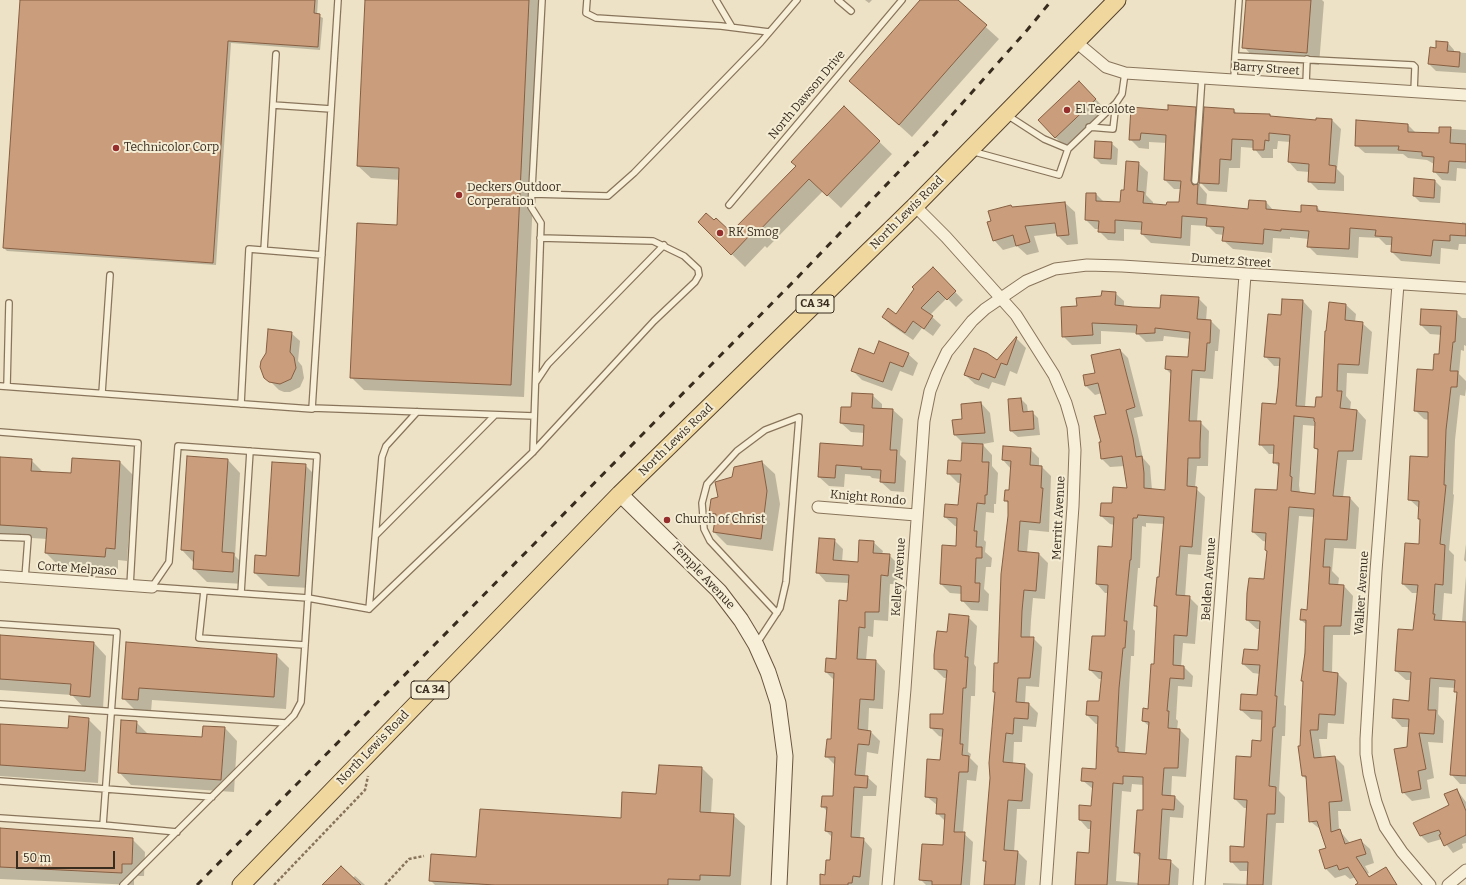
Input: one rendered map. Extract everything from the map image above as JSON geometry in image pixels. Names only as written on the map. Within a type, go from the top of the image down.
[{"type":"main road","name":"North Lewis Road","points":[[241,885],[620,494],[915,206],[1075,41],[1117,0]]},
{"type":"main road","name":"Temple Avenue","points":[[620,494],[719,591],[741,620],[756,645],[775,692],[784,740],[785,787],[779,885]]},
{"type":"street","name":"Barry Street","points":[[1075,41],[1106,68],[1125,73],[1466,95]]},
{"type":"street","name":"Merritt Avenue","points":[[915,206],[1002,297],[1029,335],[1054,375],[1066,403],[1075,439],[1073,506],[1046,885]]},
{"type":"street","name":"Dumetz Street","points":[[1002,297],[1026,281],[1046,272],[1076,266],[1122,266],[1466,288]]},
{"type":"street","name":"Belden Avenue","points":[[1199,885],[1245,275]]},
{"type":"street","name":"Walker Avenue","points":[[1398,284],[1366,739],[1369,774],[1376,802],[1385,827],[1402,852],[1430,885]]},
{"type":"street","name":"Kelley Avenue","points":[[888,885],[905,689],[916,515],[924,421],[930,391],[936,373],[947,352],[960,334],[985,309],[1002,297]]},
{"type":"street","name":"Knight Rondo","points":[[818,507],[916,515]]},
{"type":"street","name":"Corte Melpaso","points":[[0,576],[152,587]]},
{"type":"street","points":[[1448,885],[1466,870]]},
{"type":"lane","points":[[312,408],[338,0]]},
{"type":"lane","points":[[533,452],[541,223],[531,207],[542,0]]},
{"type":"lane","points":[[587,0],[586,13],[596,18],[732,27],[769,32]]},
{"type":"lane","points":[[716,0],[732,27]]},
{"type":"lane","points":[[532,194],[608,196],[634,173],[769,32],[797,0]]},
{"type":"lane","points":[[838,0],[851,10]]},
{"type":"lane","name":"North Dawson Drive","points":[[729,205],[902,0]]},
{"type":"lane","points":[[1234,80],[1238,0]]},
{"type":"lane","points":[[264,250],[276,54]]},
{"type":"lane","points":[[1235,56],[1413,65],[1415,67],[1414,92]]},
{"type":"lane","points":[[1306,84],[1307,59]]},
{"type":"lane","points":[[969,151],[1059,175],[1068,149],[1089,127],[1116,103],[1122,94],[1125,73]]},
{"type":"lane","points":[[1195,181],[1202,77]]},
{"type":"lane","points":[[1089,127],[1113,130],[1116,103]]},
{"type":"lane","points":[[273,105],[331,109]]},
{"type":"lane","points":[[1005,114],[1044,139],[1068,149]]},
{"type":"lane","points":[[369,609],[533,452],[654,322],[696,282],[699,275],[698,269],[684,256],[652,240],[540,238]]},
{"type":"lane","points":[[535,382],[548,364],[664,245]]},
{"type":"lane","points":[[242,404],[249,249],[322,255]]},
{"type":"lane","points":[[102,393],[110,276]]},
{"type":"lane","points":[[7,386],[9,302]]},
{"type":"lane","points":[[0,386],[312,408],[534,416]]},
{"type":"lane","points":[[369,609],[382,457],[386,446],[417,412]]},
{"type":"lane","points":[[376,535],[495,415]]},
{"type":"lane","points":[[756,645],[777,613],[780,608],[786,582],[799,417],[765,430],[736,451],[707,484],[702,503],[704,530],[710,541],[777,613]]},
{"type":"lane","points":[[0,432],[138,443],[130,586]]},
{"type":"lane","points":[[123,885],[294,715],[301,702],[305,645],[308,598],[317,456],[178,446],[169,562],[152,587],[308,598],[369,609]]},
{"type":"lane","points":[[241,593],[250,451]]},
{"type":"lane","points":[[0,537],[28,538],[24,578]]},
{"type":"lane","points":[[204,591],[199,638],[305,645]]},
{"type":"lane","points":[[0,624],[117,632],[103,825]]},
{"type":"lane","points":[[0,704],[286,723]]},
{"type":"lane","points":[[0,781],[212,796]]},
{"type":"lane","points":[[0,818],[177,832]]},
{"type":"path","points":[[274,885],[365,790],[368,776],[362,760]]},
{"type":"path","points":[[384,885],[409,859],[424,856]]},
{"type":"building","name":"Technicolor Corp","points":[[20,0],[315,0],[314,13],[320,14],[318,47],[228,41],[213,263],[3,248]]},
{"type":"building","name":"Deckers Outdoor Corperation","points":[[365,0],[529,0],[511,385],[350,378],[357,223],[397,225],[399,168],[357,166]]},
{"type":"building","points":[[920,0],[958,0],[987,25],[899,125],[849,81]]},
{"type":"building","points":[[1246,0],[1311,0],[1307,53],[1242,48]]},
{"type":"building","points":[[1436,41],[1448,42],[1447,51],[1460,52],[1459,67],[1428,64],[1430,47],[1436,48]]},
{"type":"building","name":"El Tecolote","points":[[1079,81],[1096,99],[1055,138],[1038,120]]},
{"type":"building","points":[[1168,105],[1196,107],[1191,181],[1193,185],[1198,184],[1197,204],[1248,209],[1249,200],[1266,201],[1266,209],[1301,212],[1301,205],[1317,206],[1317,211],[1466,224],[1466,236],[1450,235],[1450,241],[1433,240],[1431,256],[1391,252],[1392,237],[1375,236],[1376,230],[1350,228],[1349,249],[1307,247],[1309,231],[1281,229],[1281,231],[1264,229],[1263,244],[1222,241],[1224,227],[1206,226],[1207,218],[1182,216],[1181,238],[1141,234],[1142,222],[1115,220],[1115,233],[1098,232],[1099,221],[1085,220],[1086,193],[1096,193],[1096,201],[1120,202],[1121,190],[1124,190],[1126,161],[1139,162],[1137,191],[1144,192],[1143,203],[1166,205],[1167,202],[1179,202],[1181,181],[1164,180],[1166,135],[1141,133],[1140,140],[1129,140],[1131,107],[1168,110]]},
{"type":"building","points":[[844,106],[880,141],[827,196],[809,179],[754,236],[751,234],[731,255],[698,222],[706,213],[714,220],[716,218],[731,232],[796,166],[791,162]]},
{"type":"building","points":[[1204,107],[1234,109],[1234,113],[1270,114],[1270,116],[1316,120],[1316,118],[1332,119],[1329,165],[1336,166],[1335,183],[1308,182],[1309,164],[1288,162],[1290,135],[1269,133],[1269,141],[1265,140],[1264,150],[1253,150],[1253,140],[1232,139],[1231,160],[1220,159],[1219,184],[1199,183]]},
{"type":"building","points":[[1356,120],[1408,124],[1408,132],[1439,133],[1439,127],[1451,127],[1450,143],[1466,144],[1466,162],[1449,161],[1448,173],[1433,172],[1434,157],[1422,156],[1422,152],[1398,150],[1399,146],[1355,146]]},
{"type":"building","points":[[1095,141],[1112,142],[1111,159],[1094,158]]},
{"type":"building","points":[[1414,178],[1435,180],[1434,198],[1413,196]]},
{"type":"building","points":[[1065,202],[1069,235],[1057,236],[1055,223],[1025,226],[1030,242],[1016,246],[1013,235],[993,241],[987,222],[991,221],[988,211],[1011,205],[1012,207]]},
{"type":"building","points":[[933,267],[956,291],[947,300],[938,291],[921,308],[933,316],[924,329],[913,321],[905,333],[882,317],[888,308],[896,314],[914,289],[912,287]]},
{"type":"building","points":[[1102,291],[1116,292],[1115,305],[1160,308],[1161,295],[1199,297],[1197,319],[1211,320],[1210,343],[1207,343],[1205,371],[1192,370],[1189,421],[1201,421],[1200,458],[1188,458],[1187,486],[1197,487],[1192,547],[1180,546],[1176,595],[1190,596],[1187,636],[1174,635],[1173,665],[1184,666],[1184,679],[1170,678],[1167,711],[1169,711],[1168,728],[1180,729],[1178,768],[1164,768],[1162,795],[1175,796],[1174,810],[1162,809],[1159,859],[1171,860],[1169,885],[1138,885],[1140,853],[1134,853],[1137,810],[1143,810],[1143,777],[1123,776],[1123,784],[1113,783],[1107,885],[1075,885],[1077,852],[1089,853],[1091,821],[1079,820],[1079,805],[1091,806],[1093,782],[1081,781],[1082,768],[1096,769],[1098,716],[1086,715],[1087,701],[1099,701],[1102,672],[1089,670],[1092,636],[1105,636],[1108,585],[1096,584],[1098,546],[1112,547],[1114,517],[1100,516],[1101,503],[1112,503],[1113,487],[1127,488],[1122,456],[1101,459],[1099,442],[1101,442],[1094,416],[1106,414],[1098,383],[1085,386],[1083,375],[1095,373],[1091,355],[1120,349],[1135,407],[1126,410],[1136,457],[1142,456],[1144,488],[1165,490],[1171,370],[1165,369],[1166,356],[1188,357],[1190,332],[1155,328],[1155,333],[1136,334],[1137,325],[1092,323],[1093,335],[1062,337],[1061,307],[1077,306],[1076,298],[1101,296]],"holes":[[[1138,515],[1164,517],[1159,577],[1157,577],[1154,606],[1157,606],[1154,664],[1151,664],[1148,709],[1143,708],[1142,721],[1149,722],[1146,754],[1118,752],[1118,747],[1116,747],[1119,688],[1123,648],[1125,648],[1127,621],[1124,621],[1131,560],[1133,518],[1137,518]]]},
{"type":"building","points":[[1282,299],[1303,300],[1296,406],[1315,407],[1316,397],[1322,397],[1325,331],[1329,302],[1346,304],[1345,320],[1363,322],[1359,365],[1338,364],[1337,391],[1342,391],[1340,408],[1357,410],[1353,451],[1338,451],[1333,496],[1350,497],[1347,540],[1325,539],[1323,567],[1330,567],[1329,584],[1344,585],[1341,626],[1324,626],[1323,671],[1338,673],[1335,715],[1319,714],[1318,730],[1310,730],[1314,758],[1335,756],[1342,801],[1329,802],[1331,832],[1340,829],[1345,844],[1361,839],[1366,854],[1356,857],[1369,877],[1386,867],[1397,885],[1355,885],[1358,883],[1348,867],[1339,870],[1337,865],[1325,869],[1319,850],[1326,848],[1317,821],[1309,822],[1306,776],[1302,776],[1298,746],[1300,746],[1303,681],[1301,681],[1305,653],[1306,620],[1300,620],[1301,609],[1307,610],[1314,509],[1289,507],[1275,696],[1277,696],[1275,727],[1273,727],[1269,786],[1276,787],[1275,814],[1267,814],[1263,885],[1247,885],[1248,862],[1230,862],[1230,846],[1244,847],[1247,800],[1234,799],[1236,756],[1251,757],[1252,740],[1261,741],[1262,711],[1240,710],[1241,694],[1257,695],[1260,665],[1242,664],[1244,649],[1258,650],[1260,621],[1246,620],[1247,593],[1249,578],[1264,579],[1267,551],[1265,550],[1266,533],[1252,532],[1255,489],[1277,490],[1279,463],[1273,463],[1274,445],[1259,445],[1262,403],[1276,404],[1280,358],[1264,357],[1268,314],[1281,315]],"holes":[[[1294,416],[1314,418],[1314,448],[1318,449],[1315,494],[1291,491],[1292,477],[1290,476]]]},
{"type":"building","points":[[1421,309],[1457,311],[1455,342],[1453,342],[1450,371],[1458,371],[1457,387],[1451,387],[1446,430],[1444,485],[1446,485],[1440,544],[1445,545],[1443,585],[1435,584],[1433,614],[1435,614],[1434,620],[1466,622],[1466,776],[1450,775],[1457,692],[1454,692],[1455,680],[1430,678],[1428,710],[1436,710],[1434,734],[1419,733],[1426,769],[1418,771],[1421,789],[1402,793],[1394,749],[1407,747],[1409,719],[1392,718],[1393,699],[1409,701],[1411,672],[1395,671],[1398,629],[1413,630],[1418,585],[1402,584],[1405,543],[1419,544],[1419,501],[1408,500],[1410,456],[1428,457],[1428,412],[1414,411],[1417,369],[1433,370],[1434,354],[1439,354],[1441,326],[1420,325]]},
{"type":"building","points":[[268,329],[292,332],[290,352],[294,357],[296,368],[291,379],[280,384],[269,382],[264,378],[260,367],[261,361],[266,353]]},
{"type":"building","points":[[1016,337],[1007,365],[1001,363],[995,378],[982,373],[979,380],[964,375],[974,348],[987,353],[997,360]]},
{"type":"building","points":[[879,341],[909,353],[903,367],[890,362],[883,382],[851,371],[859,348],[874,354]]},
{"type":"building","points":[[852,393],[873,394],[872,408],[893,409],[890,450],[897,450],[895,483],[880,482],[881,470],[861,469],[862,467],[836,465],[835,478],[818,477],[820,443],[863,446],[864,425],[840,423],[841,407],[851,407]]},
{"type":"building","points":[[1021,398],[1023,412],[1033,411],[1034,429],[1010,431],[1008,399]]},
{"type":"building","points":[[981,402],[985,433],[954,435],[952,420],[962,419],[961,404]]},
{"type":"building","points":[[962,443],[983,444],[982,462],[989,462],[987,495],[985,495],[985,504],[977,503],[974,531],[977,531],[976,547],[982,547],[982,558],[976,558],[975,583],[980,583],[979,602],[961,601],[961,586],[940,584],[942,545],[956,546],[957,518],[944,517],[945,504],[958,505],[961,474],[947,474],[948,460],[961,461]]},
{"type":"building","points":[[1003,446],[1031,448],[1030,465],[1042,466],[1041,488],[1043,488],[1040,523],[1020,521],[1018,551],[1039,553],[1036,591],[1024,590],[1022,611],[1021,637],[1034,637],[1030,678],[1018,678],[1016,702],[1029,703],[1028,719],[1014,718],[1013,734],[1006,733],[1003,762],[1025,764],[1022,801],[1008,800],[1004,850],[1018,851],[1015,885],[984,885],[986,861],[983,861],[995,692],[993,692],[994,663],[998,663],[1001,574],[1008,516],[1008,501],[1004,501],[1005,490],[1009,490],[1011,461],[1002,460]]},
{"type":"building","points":[[187,456],[228,459],[222,552],[234,553],[233,572],[193,569],[194,551],[181,550]]},
{"type":"building","points":[[0,457],[32,459],[31,471],[71,473],[72,458],[120,461],[115,549],[106,548],[105,557],[45,553],[47,528],[0,525]]},
{"type":"building","points":[[762,461],[767,491],[761,539],[713,532],[716,514],[709,513],[711,499],[718,497],[715,482],[732,477],[734,467]]},
{"type":"building","points":[[272,462],[306,464],[299,576],[254,573],[255,555],[266,556]]},
{"type":"building","points":[[819,538],[835,539],[833,560],[858,562],[859,540],[874,541],[873,553],[890,554],[888,576],[881,575],[879,612],[865,612],[865,628],[859,627],[857,659],[876,660],[874,700],[860,699],[858,729],[871,731],[869,745],[858,744],[855,775],[868,776],[867,788],[854,787],[851,837],[864,838],[860,877],[853,876],[852,883],[848,883],[848,885],[820,885],[820,874],[825,875],[826,860],[830,860],[832,832],[825,831],[827,807],[821,807],[822,796],[833,796],[835,757],[825,757],[827,739],[831,739],[834,673],[825,672],[826,658],[836,659],[839,600],[847,601],[849,575],[816,573]]},
{"type":"building","points":[[949,614],[969,616],[965,657],[968,657],[966,688],[963,688],[960,744],[963,744],[962,755],[969,756],[968,772],[959,772],[954,832],[965,832],[961,885],[932,885],[932,881],[919,880],[922,844],[943,845],[945,814],[936,814],[937,798],[925,797],[927,759],[940,760],[943,729],[930,728],[930,714],[943,714],[947,670],[934,669],[934,655],[937,631],[947,632]]},
{"type":"building","points":[[0,635],[94,642],[90,697],[70,695],[71,684],[0,679]]},
{"type":"building","points":[[126,642],[277,654],[274,697],[139,688],[138,700],[122,699]]},
{"type":"building","points":[[69,716],[89,718],[85,771],[0,765],[0,724],[68,728]]},
{"type":"building","points":[[121,720],[137,721],[136,733],[202,737],[203,726],[225,727],[221,780],[118,773]]},
{"type":"building","points":[[659,765],[702,767],[700,812],[734,814],[730,876],[700,875],[700,880],[668,879],[668,885],[495,885],[429,881],[431,854],[476,857],[480,809],[621,818],[622,792],[656,794]]},
{"type":"building","points":[[1457,789],[1466,811],[1466,835],[1444,846],[1439,835],[1441,834],[1439,830],[1420,836],[1413,823],[1449,805],[1444,794]]},
{"type":"building","points":[[0,828],[133,838],[132,864],[122,864],[122,873],[0,867]]},
{"type":"building","points":[[341,866],[361,885],[322,885]]},
{"type":"railway","points":[[197,885],[796,279],[935,134],[1052,0]]},
{"type":"place","name":"El Tecolote","points":[[1067,110]]},
{"type":"place","name":"Technicolor Corp","points":[[116,148]]},
{"type":"place","name":"Deckers Outdoor Corperation","points":[[459,195]]},
{"type":"place","name":"RK Smog","points":[[720,233]]},
{"type":"place","name":"Church of Christ","points":[[667,520]]}]
